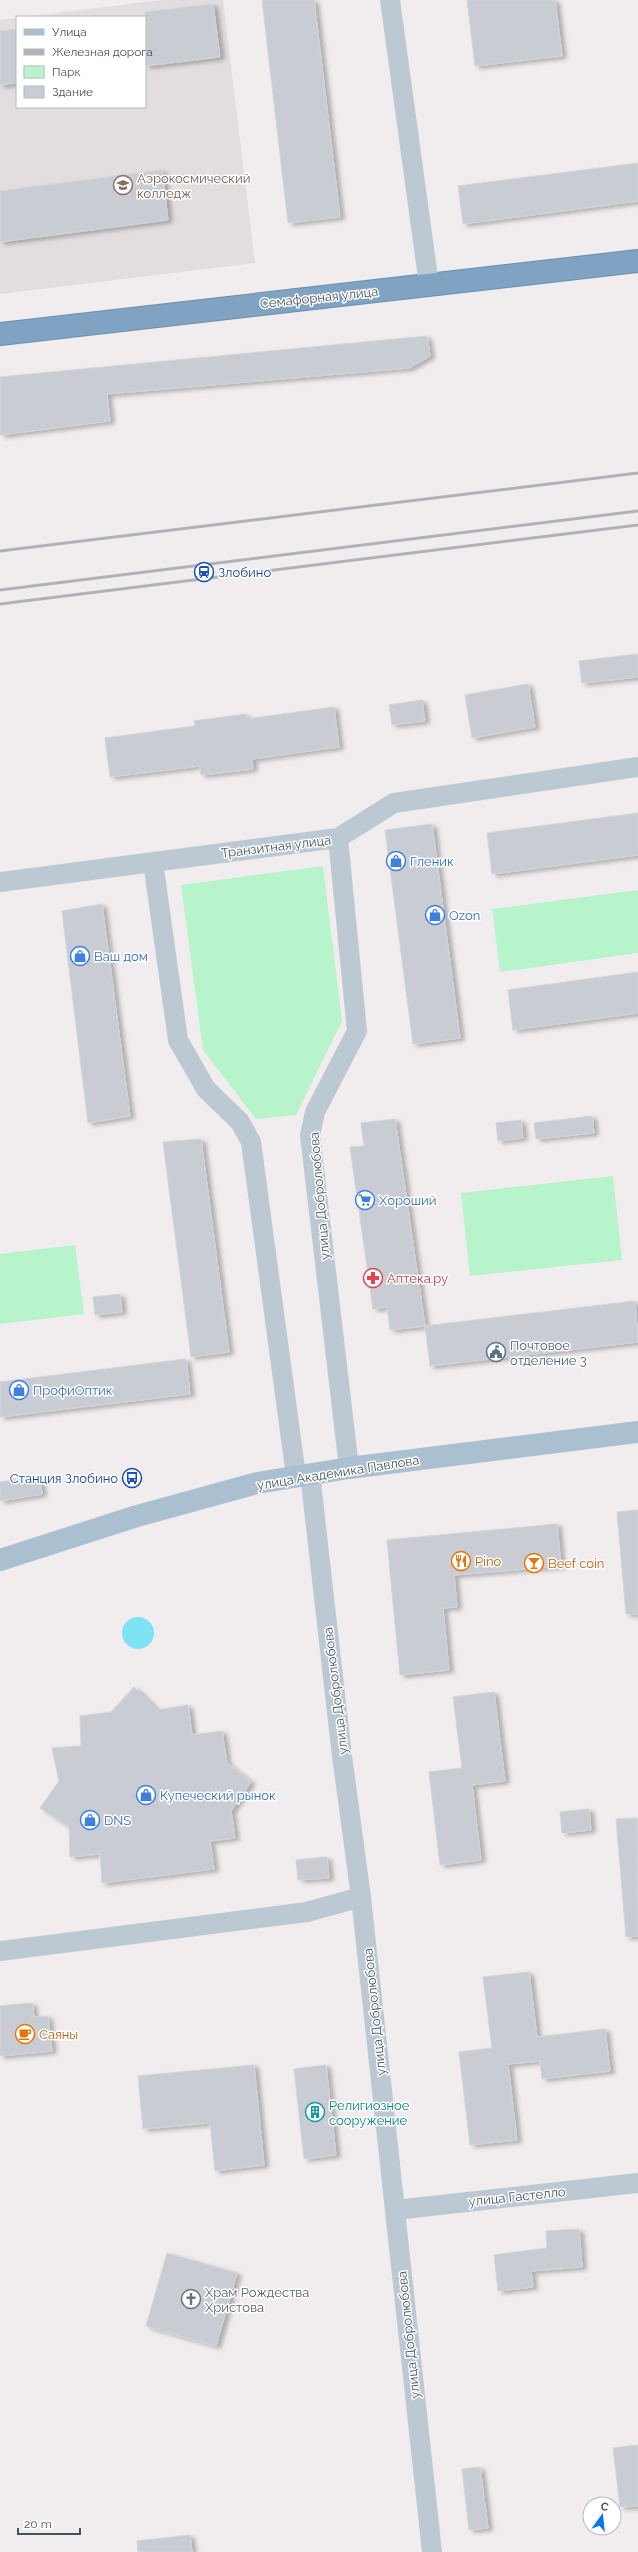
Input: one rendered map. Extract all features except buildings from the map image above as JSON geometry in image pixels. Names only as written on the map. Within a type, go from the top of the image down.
[{"type":"highway","name":"Семафорная улица","points":[[0,334],[638,261]]},
{"type":"main road","name":"улица Академика Павлова","points":[[0,1560],[137,1516],[257,1483],[349,1468],[638,1432]]},
{"type":"street","points":[[390,0],[428,285]]},
{"type":"street","name":"Транзитная улица","points":[[0,882],[338,838],[394,803],[638,767]]},
{"type":"street","name":"улица Добролюбова","points":[[338,838],[357,1031],[315,1112],[310,1135],[349,1468]]},
{"type":"street","name":"улица Добролюбова","points":[[153,862],[178,1040],[206,1089],[240,1122],[251,1142],[303,1475],[361,1897],[432,2552]]},
{"type":"street","points":[[0,1951],[307,1912],[361,1897]]},
{"type":"street","name":"улица Гастелло","points":[[396,2210],[638,2183]]},
{"type":"shaded area","name":"Аэрокосмический колледж","points":[[161,0],[223,0],[255,263],[0,294],[0,20],[16,18],[16,108],[146,108],[146,16],[32,16]]},
{"type":"green space","points":[[323,866],[342,1021],[296,1115],[256,1119],[203,1050],[181,885]]},
{"type":"green space","points":[[638,890],[638,953],[500,972],[492,909]]},
{"type":"green space","points":[[613,1176],[622,1260],[470,1276],[461,1193]]},
{"type":"green space","points":[[75,1245],[84,1314],[0,1324],[0,1254]]},
{"type":"water","points":[[135,1617],[141,1617],[150,1621],[154,1633],[150,1645],[141,1649],[135,1649],[126,1645],[122,1636],[122,1630],[126,1621]]},
{"type":"railway","points":[[0,551],[638,473]]},
{"type":"railway","points":[[0,590],[638,511]]},
{"type":"railway","points":[[0,604],[638,525]]},
{"type":"place","name":"Аэрокосмический колледж","points":[[123,185]]},
{"type":"place","name":"Злобино","points":[[204,572]]},
{"type":"place","name":"Гленик","points":[[396,861]]},
{"type":"place","name":"Ozon","points":[[435,915]]},
{"type":"place","name":"Ваш дом","points":[[80,956]]},
{"type":"place","name":"Хороший","points":[[365,1200]]},
{"type":"place","name":"Аптека.ру","points":[[373,1278]]},
{"type":"place","name":"Почтовое отделение 3","points":[[496,1352]]},
{"type":"place","name":"ПрофиОптик","points":[[19,1390]]},
{"type":"place","name":"Станция Злобино","points":[[132,1478]]},
{"type":"place","name":"Pino","points":[[461,1561]]},
{"type":"place","name":"Beef coin","points":[[534,1563]]},
{"type":"place","name":"Купеческий рынок","points":[[146,1795]]},
{"type":"place","name":"DNS","points":[[90,1820]]},
{"type":"place","name":"Саяны","points":[[25,2034]]},
{"type":"place","name":"Религиозное сооружение","points":[[315,2112]]},
{"type":"place","name":"Храм Рождества Христова","points":[[191,2299]]}]
